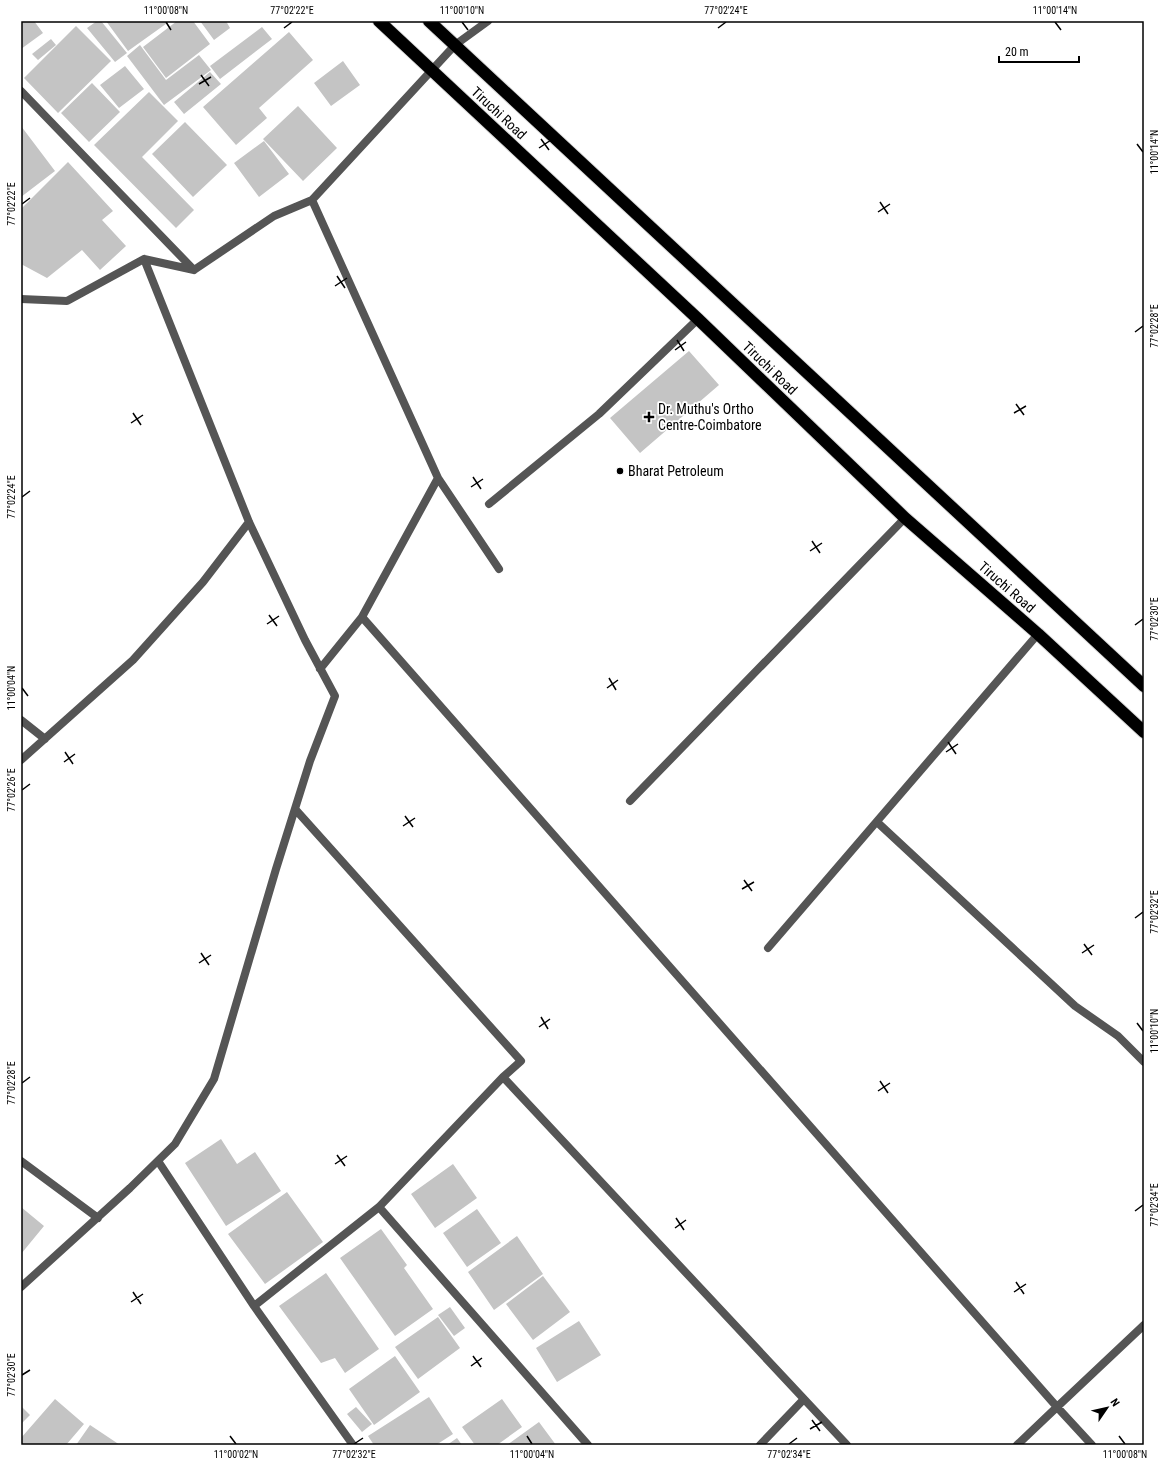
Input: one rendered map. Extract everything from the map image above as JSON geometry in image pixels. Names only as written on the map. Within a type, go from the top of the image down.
[{"type":"highway","name":"Tiruchi Road","points":[[379,21],[698,320],[905,518],[1038,634],[1144,732]]},
{"type":"highway","name":"Tiruchi Road","points":[[429,21],[1144,686]]},
{"type":"street","points":[[21,299],[67,301],[144,259],[194,270],[274,216],[312,200],[455,45],[488,21]]},
{"type":"street","points":[[21,91],[194,270]]},
{"type":"street","points":[[312,200],[438,478],[499,569]]},
{"type":"street","points":[[21,1287],[98,1218],[174,1144],[214,1079],[310,761],[336,696],[305,640],[249,522],[144,259]]},
{"type":"street","points":[[489,504],[599,414],[698,320]]},
{"type":"street","points":[[320,669],[362,617],[438,478]]},
{"type":"street","points":[[630,801],[905,518]]},
{"type":"street","points":[[21,760],[133,660],[203,582],[249,522]]},
{"type":"street","points":[[362,617],[1092,1445]]},
{"type":"street","points":[[768,948],[1038,634]]},
{"type":"street","points":[[21,720],[45,739]]},
{"type":"street","points":[[254,1306],[380,1207],[503,1077],[521,1061],[295,809]]},
{"type":"street","points":[[877,822],[1075,1006],[1118,1036],[1144,1062]]},
{"type":"street","points":[[503,1077],[847,1445]]},
{"type":"street","points":[[21,1161],[98,1218]]},
{"type":"street","points":[[158,1161],[254,1306],[353,1445]]},
{"type":"street","points":[[380,1207],[588,1445]]},
{"type":"street","points":[[1017,1445],[1144,1326]]},
{"type":"street","points":[[760,1445],[804,1399]]},
{"type":"building","points":[[21,21],[34,21],[43,33],[21,49]]},
{"type":"building","points":[[97,21],[101,21],[127,53],[115,62],[87,28]]},
{"type":"building","points":[[106,21],[170,21],[128,51]]},
{"type":"building","points":[[177,21],[193,21],[210,44],[166,78],[143,47]]},
{"type":"building","points":[[200,21],[226,21],[230,28],[214,40]]},
{"type":"building","points":[[76,26],[111,61],[58,113],[24,78]]},
{"type":"building","points":[[262,27],[272,39],[220,79],[210,66]]},
{"type":"building","points":[[289,32],[313,60],[259,108],[267,118],[236,145],[203,107]]},
{"type":"building","points":[[51,39],[56,45],[38,60],[32,54]]},
{"type":"building","points":[[140,45],[166,80],[199,55],[211,70],[164,105],[127,56]]},
{"type":"building","points":[[343,61],[360,85],[331,106],[314,83]]},
{"type":"building","points":[[125,66],[144,89],[119,108],[100,85]]},
{"type":"building","points":[[210,72],[221,84],[184,114],[174,102]]},
{"type":"building","points":[[92,83],[120,112],[89,142],[61,113]]},
{"type":"building","points":[[149,92],[178,121],[142,157],[194,210],[176,228],[94,145]]},
{"type":"building","points":[[298,106],[337,148],[303,181],[263,139]]},
{"type":"building","points":[[185,122],[227,165],[193,197],[152,154]]},
{"type":"building","points":[[21,126],[55,171],[21,197]]},
{"type":"building","points":[[264,141],[289,174],[259,197],[234,163]]},
{"type":"building","points":[[68,162],[113,211],[102,220],[126,246],[100,270],[82,250],[47,278],[21,264],[21,209]]},
{"type":"building","points":[[689,351],[719,385],[640,453],[610,418]]},
{"type":"building","points":[[221,1139],[237,1164],[255,1152],[281,1191],[226,1226],[185,1163]]},
{"type":"building","points":[[453,1164],[477,1198],[435,1228],[411,1194]]},
{"type":"building","points":[[287,1192],[323,1242],[265,1284],[228,1234]]},
{"type":"building","points":[[21,1207],[44,1226],[21,1254]]},
{"type":"building","points":[[477,1209],[501,1243],[467,1267],[443,1233]]},
{"type":"building","points":[[381,1229],[407,1265],[404,1268],[433,1309],[395,1336],[340,1258]]},
{"type":"building","points":[[517,1236],[543,1274],[494,1310],[468,1272]]},
{"type":"building","points":[[326,1273],[379,1349],[345,1373],[335,1358],[321,1363],[279,1306]]},
{"type":"building","points":[[543,1276],[570,1312],[533,1340],[506,1304]]},
{"type":"building","points":[[450,1307],[465,1328],[454,1336],[438,1315]]},
{"type":"building","points":[[438,1317],[460,1348],[418,1379],[395,1347]]},
{"type":"building","points":[[579,1321],[601,1355],[557,1382],[536,1348]]},
{"type":"building","points":[[395,1356],[420,1392],[374,1425],[349,1389]]},
{"type":"building","points":[[429,1397],[453,1434],[436,1445],[374,1445],[368,1436]]},
{"type":"building","points":[[55,1399],[84,1424],[66,1445],[21,1445],[21,1438]]},
{"type":"building","points":[[502,1399],[522,1427],[497,1445],[475,1445],[462,1427]]},
{"type":"building","points":[[21,1406],[30,1415],[21,1424]]},
{"type":"building","points":[[356,1407],[372,1424],[362,1432],[347,1414]]},
{"type":"building","points":[[539,1422],[556,1445],[507,1445]]},
{"type":"building","points":[[90,1425],[120,1445],[76,1445]]},
{"type":"building","points":[[457,1438],[462,1445],[447,1445]]},
{"type":"place","name":"Dr. Muthu's Ortho Centre-Coimbatore","points":[[649,417]]},
{"type":"place","name":"Bharat Petroleum","points":[[620,471]]}]
